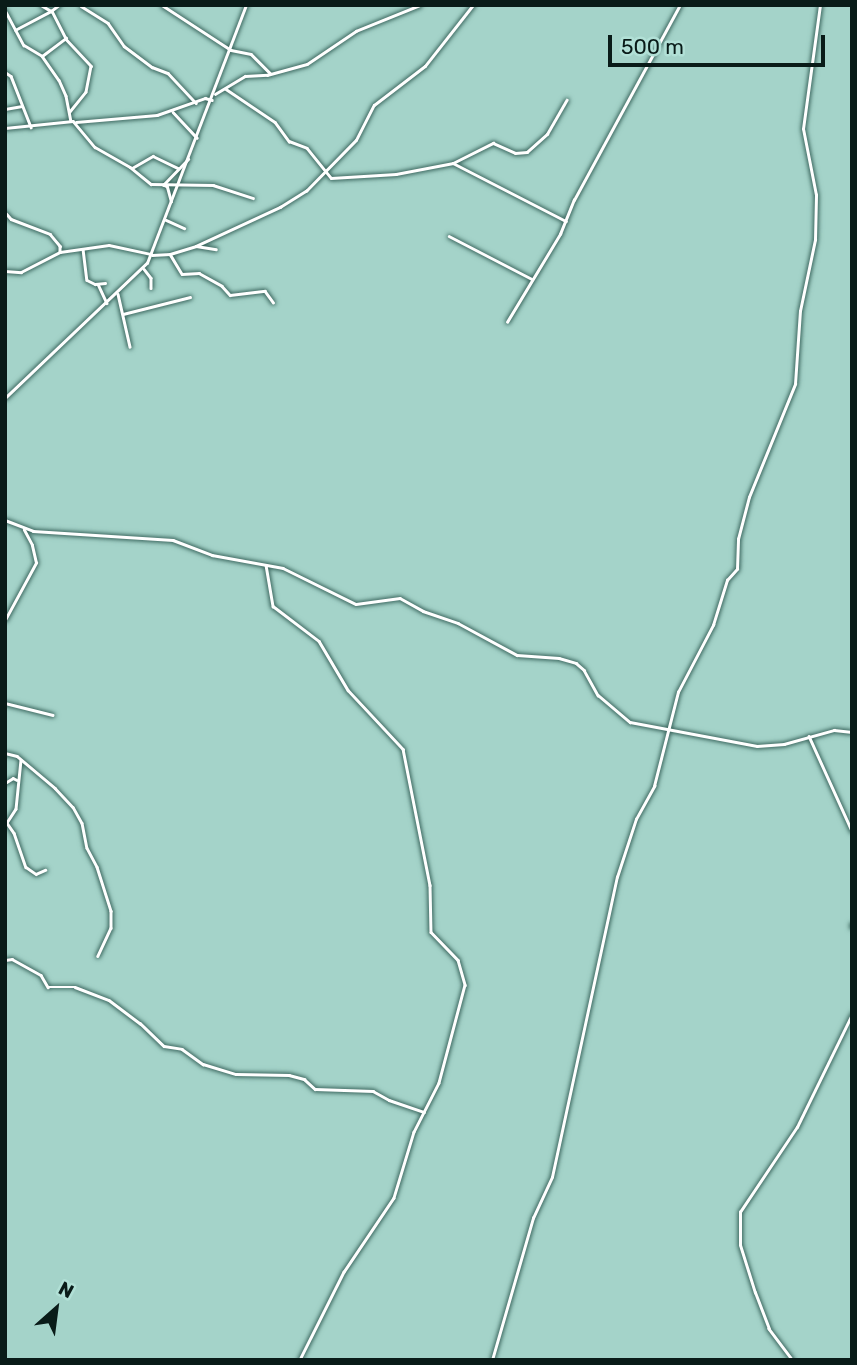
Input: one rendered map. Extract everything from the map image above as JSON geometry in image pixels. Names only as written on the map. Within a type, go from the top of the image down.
[{"type":"street","points":[[41,5],[52,11],[66,38],[91,66],[86,92],[70,112]]},
{"type":"street","points":[[15,30],[59,5]]},
{"type":"street","points":[[162,5],[231,50],[251,54],[270,73]]},
{"type":"street","points":[[5,398],[144,269],[215,94],[246,5]]},
{"type":"street","points":[[215,94],[245,76],[307,64],[356,31],[420,5]]},
{"type":"street","points":[[5,271],[21,272],[60,252],[109,245],[151,255],[170,254],[196,246],[281,207],[326,173],[355,140],[374,105],[425,66],[450,38],[473,5]]},
{"type":"street","points":[[507,322],[566,221],[680,5]]},
{"type":"street","points":[[492,1360],[533,1218],[552,1177],[617,877],[636,818],[654,786],[678,692],[713,625],[727,580],[737,569],[738,539],[749,497],[796,378],[800,311],[813,252],[817,207],[803,138],[803,121],[820,5]]},
{"type":"street","points":[[82,6],[108,23],[124,46],[152,67],[168,73],[196,103]]},
{"type":"street","points":[[5,10],[7,20],[26,47],[42,56],[59,80],[73,122],[96,148],[132,168],[151,184],[222,186],[253,198]]},
{"type":"street","points":[[42,56],[66,38]]},
{"type":"street","points":[[5,72],[10,74],[31,127]]},
{"type":"street","points":[[226,89],[275,122],[289,141],[307,148],[331,178],[351,178],[453,163],[493,143],[515,153],[527,152],[543,138],[567,100]]},
{"type":"street","points":[[5,128],[173,112],[205,98],[212,100]]},
{"type":"street","points":[[5,108],[22,106]]},
{"type":"street","points":[[173,112],[197,138]]},
{"type":"street","points":[[132,168],[153,156],[178,168]]},
{"type":"street","points":[[163,185],[190,156]]},
{"type":"street","points":[[453,163],[566,221]]},
{"type":"street","points":[[163,185],[167,187],[172,203]]},
{"type":"street","points":[[5,221],[6,214],[50,234],[60,246],[60,252]]},
{"type":"street","points":[[166,220],[184,228]]},
{"type":"street","points":[[449,236],[532,279]]},
{"type":"street","points":[[196,246],[216,249]]},
{"type":"street","points":[[83,249],[86,279],[98,284],[105,283]]},
{"type":"street","points":[[170,254],[182,274],[204,275],[230,295],[265,291],[273,302]]},
{"type":"street","points":[[144,269],[151,278],[151,288]]},
{"type":"street","points":[[98,284],[107,304]]},
{"type":"street","points":[[118,294],[130,347]]},
{"type":"street","points":[[123,314],[190,297]]},
{"type":"street","points":[[5,520],[24,530],[167,538],[212,555],[298,574],[321,590],[354,604],[397,597],[423,611],[458,622],[520,656],[559,657],[576,663],[598,695],[624,718],[757,746],[777,745],[834,730],[852,732]]},
{"type":"street","points":[[5,620],[36,563],[33,545],[24,530]]},
{"type":"street","points":[[266,565],[273,606],[319,641],[348,690],[393,736],[406,757],[408,781],[430,885],[431,932],[457,958],[465,983],[443,1070],[412,1138],[394,1198],[344,1272],[300,1360]]},
{"type":"street","points":[[6,703],[54,715]]},
{"type":"street","points":[[809,736],[852,831]]},
{"type":"street","points":[[5,753],[21,760],[58,791],[83,825],[87,848],[97,867],[111,911],[111,928],[99,956]]},
{"type":"street","points":[[21,760],[16,809],[7,823],[14,833],[26,867],[36,874],[45,870]]},
{"type":"street","points":[[5,783],[13,778],[18,780]]},
{"type":"street","points":[[5,960],[12,959],[38,974],[48,987],[66,985],[103,997],[140,1023],[164,1046],[182,1049],[203,1064],[236,1074],[289,1075],[304,1079],[315,1089],[378,1092],[389,1100],[424,1112]]},
{"type":"street","points":[[792,1360],[769,1329],[755,1293],[740,1245],[740,1212],[797,1127],[852,1014]]}]
